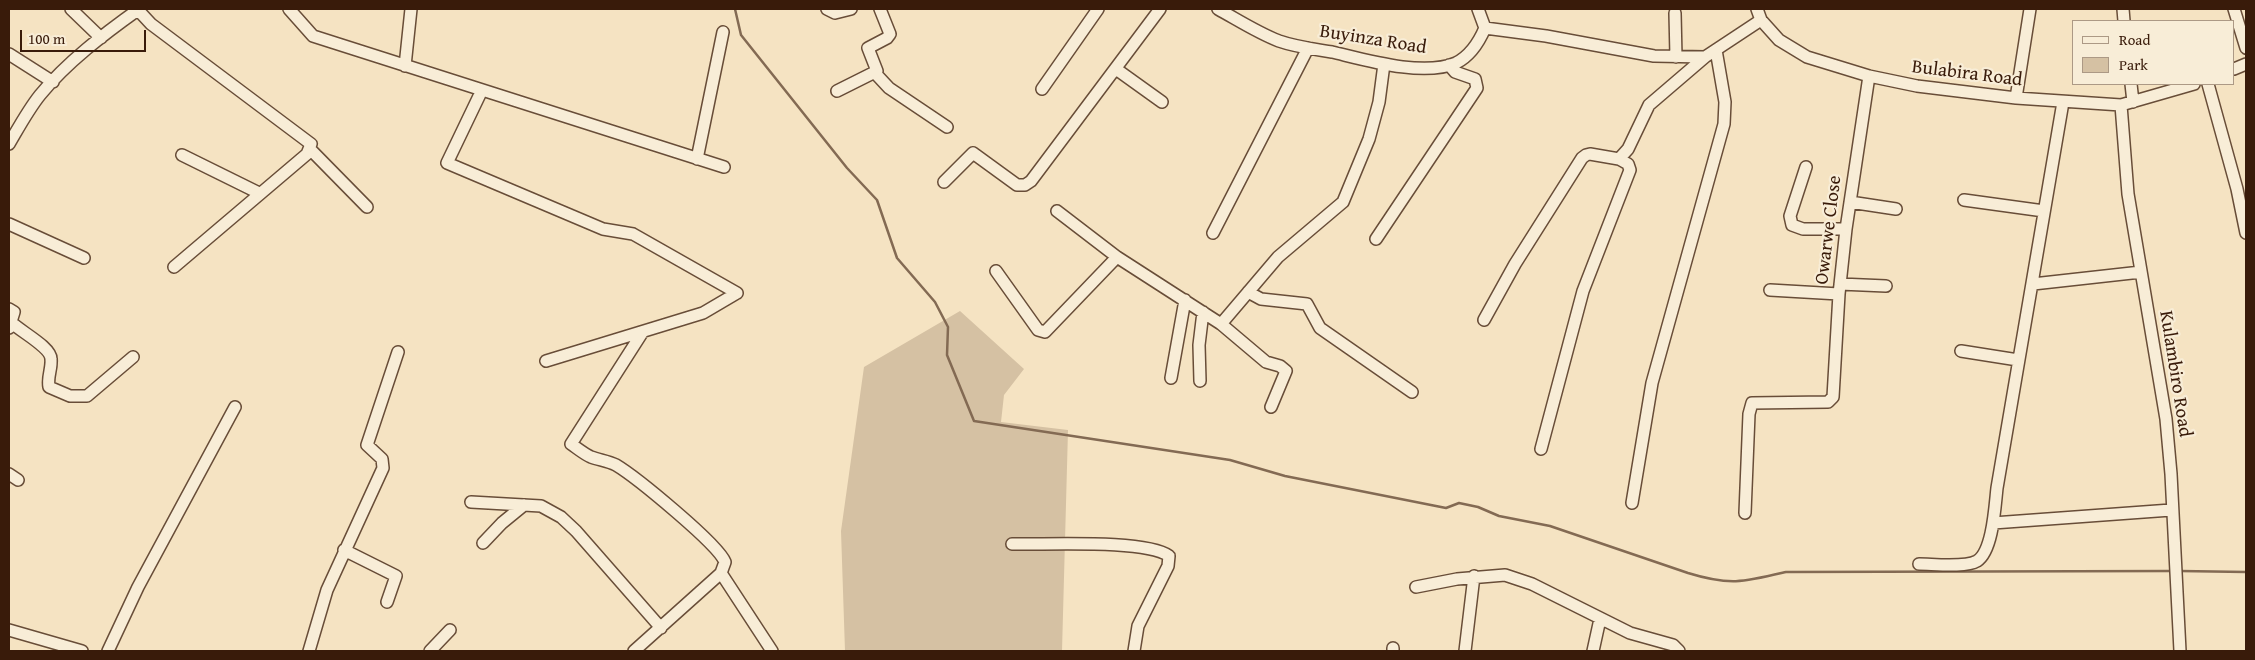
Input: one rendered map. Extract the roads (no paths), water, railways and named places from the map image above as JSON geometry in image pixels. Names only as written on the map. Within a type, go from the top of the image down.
[{"type":"street","points":[[71,9],[101,38]]},
{"type":"street","points":[[9,144],[30,109],[53,82],[101,38],[138,9],[151,24],[311,144],[310,149],[174,267]]},
{"type":"street","points":[[289,9],[313,36],[724,167]]},
{"type":"street","points":[[405,66],[411,9]]},
{"type":"street","points":[[827,9],[835,13],[850,9]]},
{"type":"street","points":[[837,92],[875,73],[878,69],[868,52],[868,48],[887,38],[890,34],[880,9]]},
{"type":"street","points":[[1042,89],[1098,9]]},
{"type":"street","points":[[944,182],[973,153],[1017,185],[1026,186],[1036,177],[1160,9]]},
{"type":"street","name":"Buyinza Road","points":[[1218,9],[1275,39],[1384,64],[1416,67],[1449,65],[1465,58],[1479,41],[1485,28]]},
{"type":"street","points":[[1478,9],[1485,28],[1546,36],[1654,56],[1705,57]]},
{"type":"street","name":"Bulabira Road","points":[[1757,9],[1761,20],[1779,40],[1800,54],[1869,76],[1948,91],[2063,102],[2121,105],[2191,85]]},
{"type":"street","points":[[2016,98],[2030,9]]},
{"type":"street","points":[[2234,9],[2246,48]]},
{"type":"street","points":[[1675,13],[1676,57]]},
{"type":"street","points":[[1619,159],[1628,149],[1649,105],[1705,57],[1761,20]]},
{"type":"street","points":[[697,159],[723,32]]},
{"type":"street","points":[[1212,233],[1308,48]]},
{"type":"street","points":[[1632,504],[1652,382],[1724,124],[1725,102],[1716,50]]},
{"type":"street","points":[[9,54],[53,82]]},
{"type":"street","points":[[1200,381],[1202,326],[1248,292],[1289,247],[1343,202],[1360,164],[1371,131],[1379,102],[1384,64]]},
{"type":"street","points":[[1376,238],[1478,88],[1475,79],[1455,72],[1449,65]]},
{"type":"street","points":[[1116,69],[1162,102]]},
{"type":"street","points":[[875,73],[889,88],[947,127]]},
{"type":"street","name":"Owarwe Close","points":[[1745,513],[1751,404],[1755,402],[1828,402],[1833,399],[1846,229],[1869,76]]},
{"type":"street","points":[[2131,85],[2133,102]]},
{"type":"street","points":[[2208,85],[2237,189],[2246,233]]},
{"type":"street","points":[[482,90],[447,164],[603,229],[633,234],[738,293],[703,313],[546,361]]},
{"type":"street","points":[[1919,564],[1966,564],[1976,562],[1984,553],[1993,523],[1996,488],[2063,102]]},
{"type":"street","name":"Kulambiro Road","points":[[2121,105],[2128,194],[2166,419],[2171,474],[2180,651]]},
{"type":"street","points":[[310,149],[367,207]]},
{"type":"street","points":[[1484,320],[1515,264],[1582,158],[1590,154],[1619,159],[1628,164],[1630,170],[1583,291],[1541,449]]},
{"type":"street","points":[[182,155],[259,193]]},
{"type":"street","points":[[1806,167],[1790,216],[1792,225],[1803,229],[1846,229]]},
{"type":"street","points":[[1009,194],[1017,185]]},
{"type":"street","points":[[1964,200],[2044,211]]},
{"type":"street","points":[[1850,202],[1896,209]]},
{"type":"street","points":[[1057,211],[1116,257],[1212,318],[1266,362],[1280,366],[1286,371],[1271,407]]},
{"type":"street","points":[[9,224],[84,258]]},
{"type":"street","points":[[996,271],[1038,330],[1045,332],[1116,257]]},
{"type":"street","points":[[2032,284],[2141,272]]},
{"type":"street","points":[[1770,290],[1886,286]]},
{"type":"street","points":[[1248,292],[1261,299],[1307,304],[1320,328],[1412,392]]},
{"type":"street","points":[[1171,378],[1185,300]]},
{"type":"street","points":[[9,309],[14,312],[10,325],[48,350],[52,360],[48,375],[49,387],[70,396],[87,396],[133,357]]},
{"type":"street","points":[[638,650],[720,573],[725,562],[721,554],[666,503],[617,466],[590,457],[571,444],[642,333]]},
{"type":"street","points":[[309,651],[327,590],[384,464],[380,456],[367,445],[398,352]]},
{"type":"street","points":[[1961,352],[2018,360]]},
{"type":"street","points":[[108,651],[138,587],[235,407]]},
{"type":"street","points":[[471,502],[542,506],[561,516],[661,628]]},
{"type":"street","points":[[483,543],[502,523],[524,505]]},
{"type":"street","points":[[1993,523],[2172,510]]},
{"type":"street","points":[[1012,544],[1119,546],[1160,552],[1169,556],[1168,566],[1138,626],[1134,651]]},
{"type":"street","points":[[344,550],[396,576],[387,602]]},
{"type":"street","points":[[720,573],[772,651]]},
{"type":"street","points":[[1416,587],[1474,576],[1505,575],[1520,579],[1630,632],[1668,643],[1677,647],[1679,651]]},
{"type":"street","points":[[1466,651],[1474,576]]},
{"type":"street","points":[[1593,651],[1600,618]]},
{"type":"street","points":[[9,630],[82,651]]},
{"type":"street","points":[[430,651],[450,630]]},
{"type":"waterway","points":[[735,9],[741,35],[847,168],[877,200],[897,258],[935,302],[948,327],[947,355],[974,421],[1230,460],[1285,476],[1446,508],[1459,503],[1478,507],[1499,516],[1550,526],[1688,573],[1715,580],[1748,580],[1786,572],[2172,571]]},
{"type":"waterway","points":[[2180,571],[2246,572]]}]
